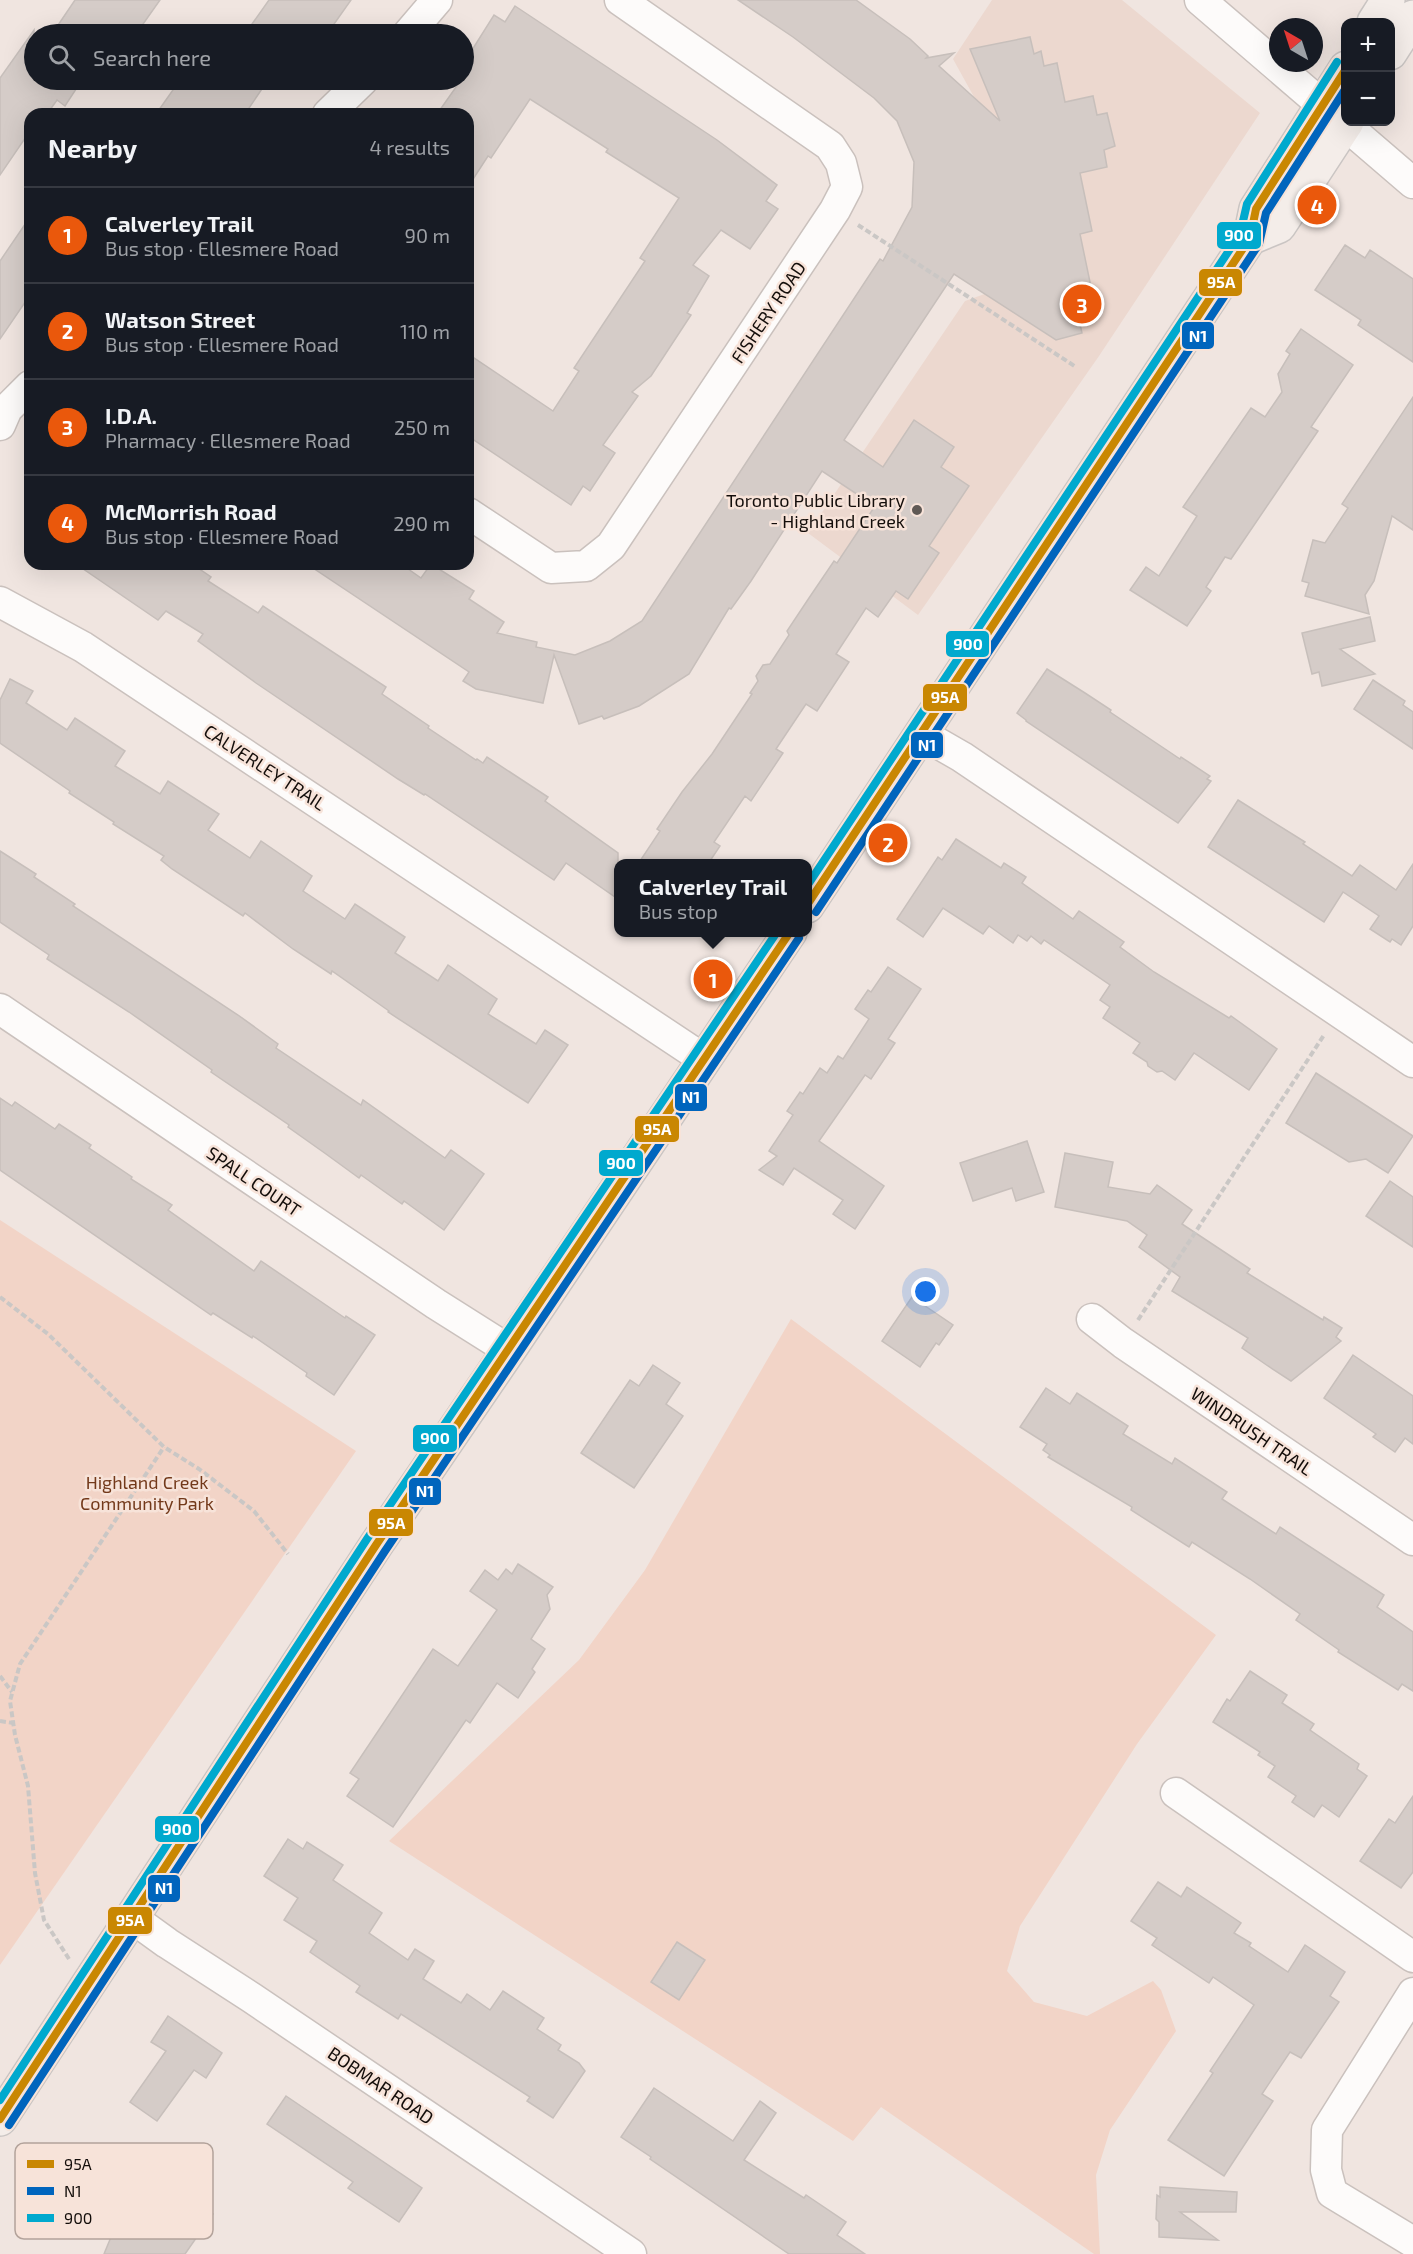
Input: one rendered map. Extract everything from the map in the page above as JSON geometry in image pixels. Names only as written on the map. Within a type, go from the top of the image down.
[{"type":"main road","points":[[1377,18],[1388,0]]},
{"type":"main road","points":[[1395,45],[1413,17]]},
{"type":"main road","points":[[812,899],[1250,238],[1279,226],[1338,117],[1345,72]]},
{"type":"main road","points":[[0,2119],[376,1545],[787,937]]},
{"type":"street","points":[[417,24],[437,0]]},
{"type":"street","name":"FISHERY ROAD","points":[[474,517],[551,568],[586,566],[611,546],[835,210],[847,187],[841,163],[830,146],[620,0]]},
{"type":"street","points":[[1200,0],[1413,183]]},
{"type":"street","points":[[334,108],[353,90]]},
{"type":"street","points":[[0,425],[7,409],[24,392]]},
{"type":"street","name":"CALVERLEY TRAIL","points":[[0,602],[83,647],[705,1060]]},
{"type":"street","points":[[922,734],[962,757],[1413,1062]]},
{"type":"street","name":"SPALL COURT","points":[[0,1009],[426,1297],[510,1350]]},
{"type":"street","name":"WINDRUSH TRAIL","points":[[1092,1319],[1123,1343],[1413,1540]]},
{"type":"street","points":[[1176,1793],[1413,1957]]},
{"type":"street","name":"BOBMAR ROAD","points":[[131,1917],[631,2254]]},
{"type":"street","points":[[1413,1993],[1327,2130],[1326,2170],[1332,2193],[1413,2242]]},
{"type":"path","points":[[835,210],[1076,367]]},
{"type":"path","points":[[1123,1343],[1340,1012]]},
{"type":"path","points":[[0,1297],[48,1334],[164,1447],[254,1511],[288,1554]]},
{"type":"path","points":[[86,1986],[44,1920],[35,1872],[28,1786],[10,1701],[20,1664],[164,1447]]},
{"type":"path","points":[[0,1676],[12,1693]]},
{"type":"path","points":[[0,1721],[13,1723]]},
{"type":"shaded area","points":[[992,0],[1122,0],[1260,113],[1099,356],[918,615],[808,533],[965,301],[993,291],[989,124],[953,59]]},
{"type":"green space","name":"Highland Creek Community Park","points":[[0,1220],[356,1451],[0,1965]]},
{"type":"green space","points":[[791,1319],[1216,1635],[1137,1744],[1020,1926],[1007,1971],[1034,2002],[1087,2016],[1153,1981],[1161,1990],[1176,2031],[1110,2130],[1096,2175],[1100,2254],[1094,2254],[881,2107],[853,2141],[389,1841],[579,1660],[645,1570]]},
{"type":"building","points":[[75,0],[160,0],[143,24],[59,24]]},
{"type":"building","points":[[269,0],[351,0],[334,24],[252,24]]},
{"type":"building","points":[[738,0],[856,0],[910,39],[928,56],[926,58],[954,53],[939,66],[1000,121],[970,49],[1030,37],[1034,54],[1041,51],[1044,66],[1057,63],[1065,102],[1093,96],[1097,115],[1107,113],[1115,146],[1104,150],[1107,167],[1080,173],[1092,231],[1080,234],[1096,311],[1078,315],[1082,333],[1056,340],[954,274],[844,440],[883,467],[914,420],[954,447],[941,467],[969,486],[929,546],[939,553],[908,599],[896,591],[878,617],[866,608],[836,654],[849,662],[817,711],[806,704],[776,749],[783,753],[751,801],[745,796],[714,842],[720,846],[711,859],[641,859],[660,831],[657,829],[712,754],[752,694],[750,693],[758,681],[756,676],[763,665],[770,664],[789,635],[787,631],[834,561],[837,563],[875,506],[822,471],[751,581],[731,609],[729,608],[689,674],[639,706],[604,719],[602,716],[579,724],[554,655],[543,703],[476,689],[463,681],[469,672],[316,570],[410,570],[421,578],[427,570],[441,570],[474,591],[469,599],[504,622],[497,633],[537,642],[536,647],[575,655],[610,641],[642,621],[880,259],[883,261],[912,207],[914,162],[897,121],[874,98],[793,37]]},
{"type":"building","points":[[515,6],[717,140],[777,185],[766,201],[778,209],[750,249],[721,230],[693,265],[709,276],[687,313],[691,315],[651,376],[632,392],[638,396],[603,445],[615,453],[590,491],[583,486],[571,505],[474,440],[474,358],[553,411],[579,371],[574,368],[645,261],[640,258],[679,198],[606,152],[608,149],[530,99],[491,158],[488,156],[474,178],[474,108],[441,108],[454,90],[474,90],[474,47],[494,15],[505,22]]},
{"type":"building","points":[[24,44],[24,90],[75,90],[65,106],[57,100],[51,108],[24,108],[24,140],[0,175],[0,78]]},
{"type":"building","points":[[173,90],[261,90],[249,108],[160,108]]},
{"type":"building","points":[[24,226],[24,304],[0,339],[0,261]]},
{"type":"building","points":[[1345,245],[1365,258],[1370,250],[1413,279],[1413,362],[1358,325],[1361,320],[1315,290]]},
{"type":"building","points":[[1301,329],[1353,365],[1311,427],[1318,431],[1231,559],[1225,557],[1206,587],[1211,591],[1187,626],[1130,590],[1146,567],[1159,576],[1197,516],[1183,507],[1251,408],[1265,417],[1282,392],[1278,374],[1290,354],[1286,351]]},
{"type":"building","points":[[1413,397],[1413,530],[1392,516],[1374,581],[1365,595],[1369,614],[1305,596],[1309,583],[1302,581],[1313,540],[1325,543],[1348,508],[1342,504]]},
{"type":"building","points":[[85,570],[201,570],[211,577],[208,581],[258,613],[263,606],[386,687],[382,694],[429,726],[428,728],[476,760],[483,763],[487,757],[548,797],[545,801],[618,853],[618,859],[614,859],[614,896],[566,863],[554,880],[256,683],[198,641],[203,634],[166,611],[158,620]]},
{"type":"building","points":[[1370,617],[1375,641],[1340,649],[1375,674],[1322,686],[1319,672],[1312,674],[1302,633]]},
{"type":"building","points":[[1047,669],[1111,710],[1110,712],[1180,759],[1181,757],[1210,776],[1207,779],[1211,781],[1178,823],[1017,713]]},
{"type":"building","points":[[10,679],[33,691],[26,703],[67,730],[75,718],[125,751],[115,766],[160,794],[168,781],[219,814],[208,830],[250,858],[261,841],[312,876],[303,891],[345,919],[355,904],[405,937],[395,953],[438,981],[448,965],[497,999],[488,1014],[536,1044],[545,1030],[568,1045],[528,1103],[388,1012],[332,971],[331,974],[293,949],[245,913],[243,916],[172,869],[161,860],[164,856],[113,824],[114,822],[0,743],[0,700]]},
{"type":"building","points":[[1373,680],[1405,701],[1403,705],[1413,712],[1413,749],[1354,709]]},
{"type":"building","points":[[1238,800],[1305,842],[1303,844],[1352,876],[1360,865],[1396,890],[1413,864],[1413,926],[1401,945],[1392,939],[1390,942],[1370,929],[1379,916],[1343,892],[1324,922],[1208,847]]},
{"type":"building","points":[[956,839],[1001,868],[1004,863],[1026,877],[1022,883],[1073,919],[1079,911],[1124,942],[1120,947],[1154,972],[1229,1018],[1231,1016],[1277,1049],[1249,1090],[1194,1053],[1175,1080],[1162,1071],[1157,1072],[1148,1066],[1147,1062],[1133,1053],[1140,1043],[1103,1018],[1110,1007],[1100,1000],[1110,985],[1044,940],[1041,944],[1031,936],[1027,941],[1018,935],[1013,943],[989,926],[983,934],[943,908],[923,937],[897,919],[938,857],[942,860]]},
{"type":"building","points":[[0,851],[36,874],[34,877],[75,904],[73,906],[238,1015],[278,1044],[276,1048],[361,1105],[363,1100],[445,1158],[451,1150],[484,1174],[444,1230],[404,1201],[402,1204],[361,1175],[359,1178],[288,1127],[289,1125],[211,1072],[212,1070],[47,959],[49,955],[0,922]]},
{"type":"building","points":[[888,967],[921,989],[888,1039],[895,1043],[871,1079],[865,1075],[819,1141],[884,1186],[855,1229],[833,1214],[843,1200],[794,1168],[783,1185],[759,1170],[777,1156],[769,1151],[793,1115],[787,1111],[800,1092],[803,1094],[820,1068],[827,1073],[838,1056],[843,1059],[869,1019],[855,1009],[868,990],[871,992]]},
{"type":"building","points":[[1316,1073],[1413,1136],[1388,1173],[1366,1159],[1349,1162],[1286,1123]]},
{"type":"building","points":[[0,1098],[12,1106],[15,1102],[55,1129],[59,1124],[91,1145],[89,1148],[172,1205],[168,1210],[254,1271],[261,1261],[345,1318],[346,1316],[375,1335],[334,1395],[306,1376],[307,1373],[253,1336],[252,1338],[213,1313],[211,1315],[0,1170]]},
{"type":"building","points":[[1027,1141],[1044,1192],[1016,1201],[1012,1188],[973,1201],[960,1163]]},
{"type":"building","points":[[1065,1153],[1113,1162],[1108,1187],[1150,1194],[1157,1185],[1192,1210],[1182,1224],[1250,1269],[1247,1273],[1323,1320],[1324,1317],[1342,1328],[1336,1337],[1341,1341],[1291,1381],[1268,1366],[1242,1348],[1248,1338],[1172,1291],[1180,1277],[1139,1247],[1147,1235],[1127,1221],[1055,1207]]},
{"type":"building","points":[[1390,1181],[1413,1197],[1413,1247],[1366,1216]]},
{"type":"building","points":[[912,1297],[953,1325],[939,1345],[936,1343],[920,1367],[882,1341]]},
{"type":"building","points":[[1353,1355],[1413,1396],[1413,1444],[1405,1438],[1395,1452],[1373,1437],[1376,1434],[1324,1398]]},
{"type":"building","points":[[653,1365],[680,1383],[666,1404],[683,1416],[634,1488],[581,1453],[630,1380],[639,1386]]},
{"type":"building","points":[[1046,1388],[1070,1404],[1077,1393],[1128,1426],[1123,1434],[1172,1464],[1175,1458],[1227,1492],[1222,1499],[1276,1534],[1280,1527],[1384,1595],[1377,1607],[1413,1632],[1413,1691],[1402,1684],[1398,1690],[1338,1652],[1339,1650],[1296,1620],[1300,1614],[1250,1579],[1192,1542],[1189,1547],[1131,1510],[1132,1507],[1048,1457],[1050,1455],[1043,1450],[1047,1444],[1020,1427]]},
{"type":"building","points":[[518,1564],[553,1587],[547,1595],[550,1609],[531,1639],[545,1649],[532,1669],[535,1672],[518,1698],[497,1683],[470,1723],[466,1720],[393,1827],[347,1796],[359,1779],[350,1773],[433,1649],[458,1666],[497,1610],[470,1591],[485,1570],[498,1580],[506,1569],[512,1574]]},
{"type":"building","points":[[1250,1671],[1287,1695],[1282,1703],[1314,1724],[1310,1730],[1359,1764],[1357,1769],[1367,1776],[1339,1817],[1322,1805],[1314,1817],[1292,1802],[1296,1796],[1268,1777],[1275,1766],[1258,1755],[1260,1752],[1213,1722],[1227,1699],[1230,1701]]},
{"type":"building","points":[[1413,1796],[1413,1872],[1401,1888],[1360,1861],[1389,1819],[1395,1823]]},
{"type":"building","points":[[288,1839],[303,1849],[307,1842],[343,1865],[333,1880],[382,1913],[369,1933],[408,1960],[415,1949],[434,1961],[423,1979],[461,2003],[467,1994],[490,2010],[503,1991],[544,2018],[537,2029],[561,2045],[558,2050],[579,2063],[585,2071],[553,2118],[527,2101],[530,2097],[401,2014],[398,2019],[356,1992],[360,1986],[310,1952],[317,1941],[284,1920],[298,1898],[264,1876]]},
{"type":"building","points":[[1158,1882],[1181,1897],[1187,1887],[1241,1923],[1234,1933],[1251,1943],[1249,1946],[1288,1972],[1305,1945],[1345,1972],[1330,1996],[1339,2002],[1301,2058],[1290,2052],[1262,2094],[1273,2101],[1224,2176],[1168,2140],[1213,2073],[1210,2071],[1254,2005],[1213,1977],[1209,1983],[1152,1945],[1157,1938],[1131,1921]]},
{"type":"building","points":[[677,1942],[705,1960],[679,2000],[651,1982]]},
{"type":"building","points":[[168,2016],[222,2053],[206,2078],[194,2070],[157,2121],[130,2102],[166,2051],[151,2042]]},
{"type":"building","points":[[654,2088],[733,2141],[760,2101],[776,2113],[744,2160],[804,2198],[806,2195],[846,2222],[837,2235],[865,2254],[789,2254],[621,2137]]},
{"type":"building","points":[[286,2096],[422,2188],[399,2222],[348,2188],[353,2182],[267,2124]]},
{"type":"building","points":[[1160,2187],[1237,2192],[1236,2212],[1180,2212],[1218,2240],[1159,2237],[1159,2222],[1156,2219],[1157,2195],[1160,2197]]},
{"type":"building","points":[[110,2239],[196,2239],[185,2254],[104,2254]]},
{"type":"transit line","name":"900","points":[[812,878],[1240,234],[1247,204],[1337,62]]},
{"type":"transit line","name":"95A","points":[[812,897],[1250,238],[1256,209],[1344,72]]},
{"type":"transit line","name":"N1","points":[[816,912],[1259,244],[1266,213],[1341,96]]},
{"type":"transit line","name":"900","points":[[0,2100],[367,1539],[774,937]]},
{"type":"transit line","name":"95A","points":[[0,2119],[376,1545],[787,937]]},
{"type":"transit line","name":"N1","points":[[9,2125],[385,1551],[799,938]]},
{"type":"place","name":"McMorrish Road","points":[[1317,205]]},
{"type":"place","name":"I.D.A.","points":[[1082,304]]},
{"type":"place","name":"Toronto Public Library - Highland Creek","points":[[917,510]]},
{"type":"place","name":"Watson Street","points":[[888,843]]},
{"type":"place","name":"Calverley Trail","points":[[713,979]]}]
